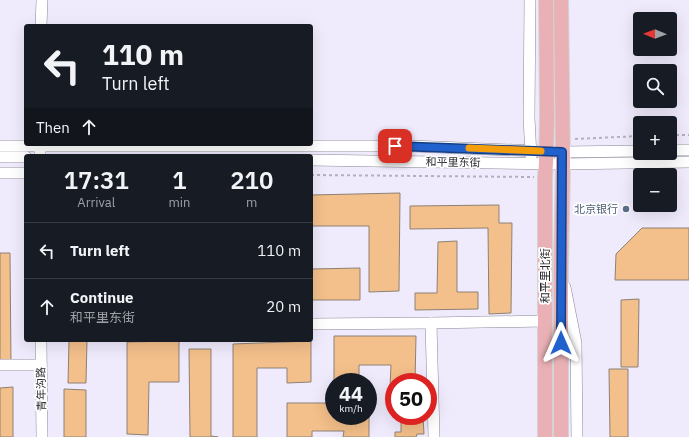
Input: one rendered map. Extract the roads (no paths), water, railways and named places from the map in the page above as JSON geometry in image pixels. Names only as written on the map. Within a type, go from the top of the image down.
[{"type":"main road","name":"和平里北街","points":[[545,437],[544,321],[546,0]]},
{"type":"main road","name":"和平里北街","points":[[561,0],[563,158],[561,264],[561,437]]},
{"type":"street","points":[[42,0],[42,24]]},
{"type":"street","points":[[530,0],[529,117],[532,163]]},
{"type":"street","name":"和平里东街","points":[[0,146],[40,149],[411,146],[531,150],[546,164]]},
{"type":"street","points":[[677,150],[689,150]]},
{"type":"street","points":[[546,164],[563,158],[633,152]]},
{"type":"street","points":[[0,157],[24,157]]},
{"type":"street","points":[[563,158],[689,162]]},
{"type":"street","name":"和平里东街","points":[[313,160],[546,164]]},
{"type":"street","points":[[0,173],[24,173]]},
{"type":"street","points":[[561,264],[576,343],[577,437]]},
{"type":"street","points":[[313,324],[544,321]]},
{"type":"street","points":[[431,323],[434,437]]},
{"type":"street","name":"青年沟路","points":[[41,342],[42,437]]},
{"type":"street","points":[[0,365],[41,365]]},
{"type":"place","name":"北京银行","points":[[626,209]]}]
